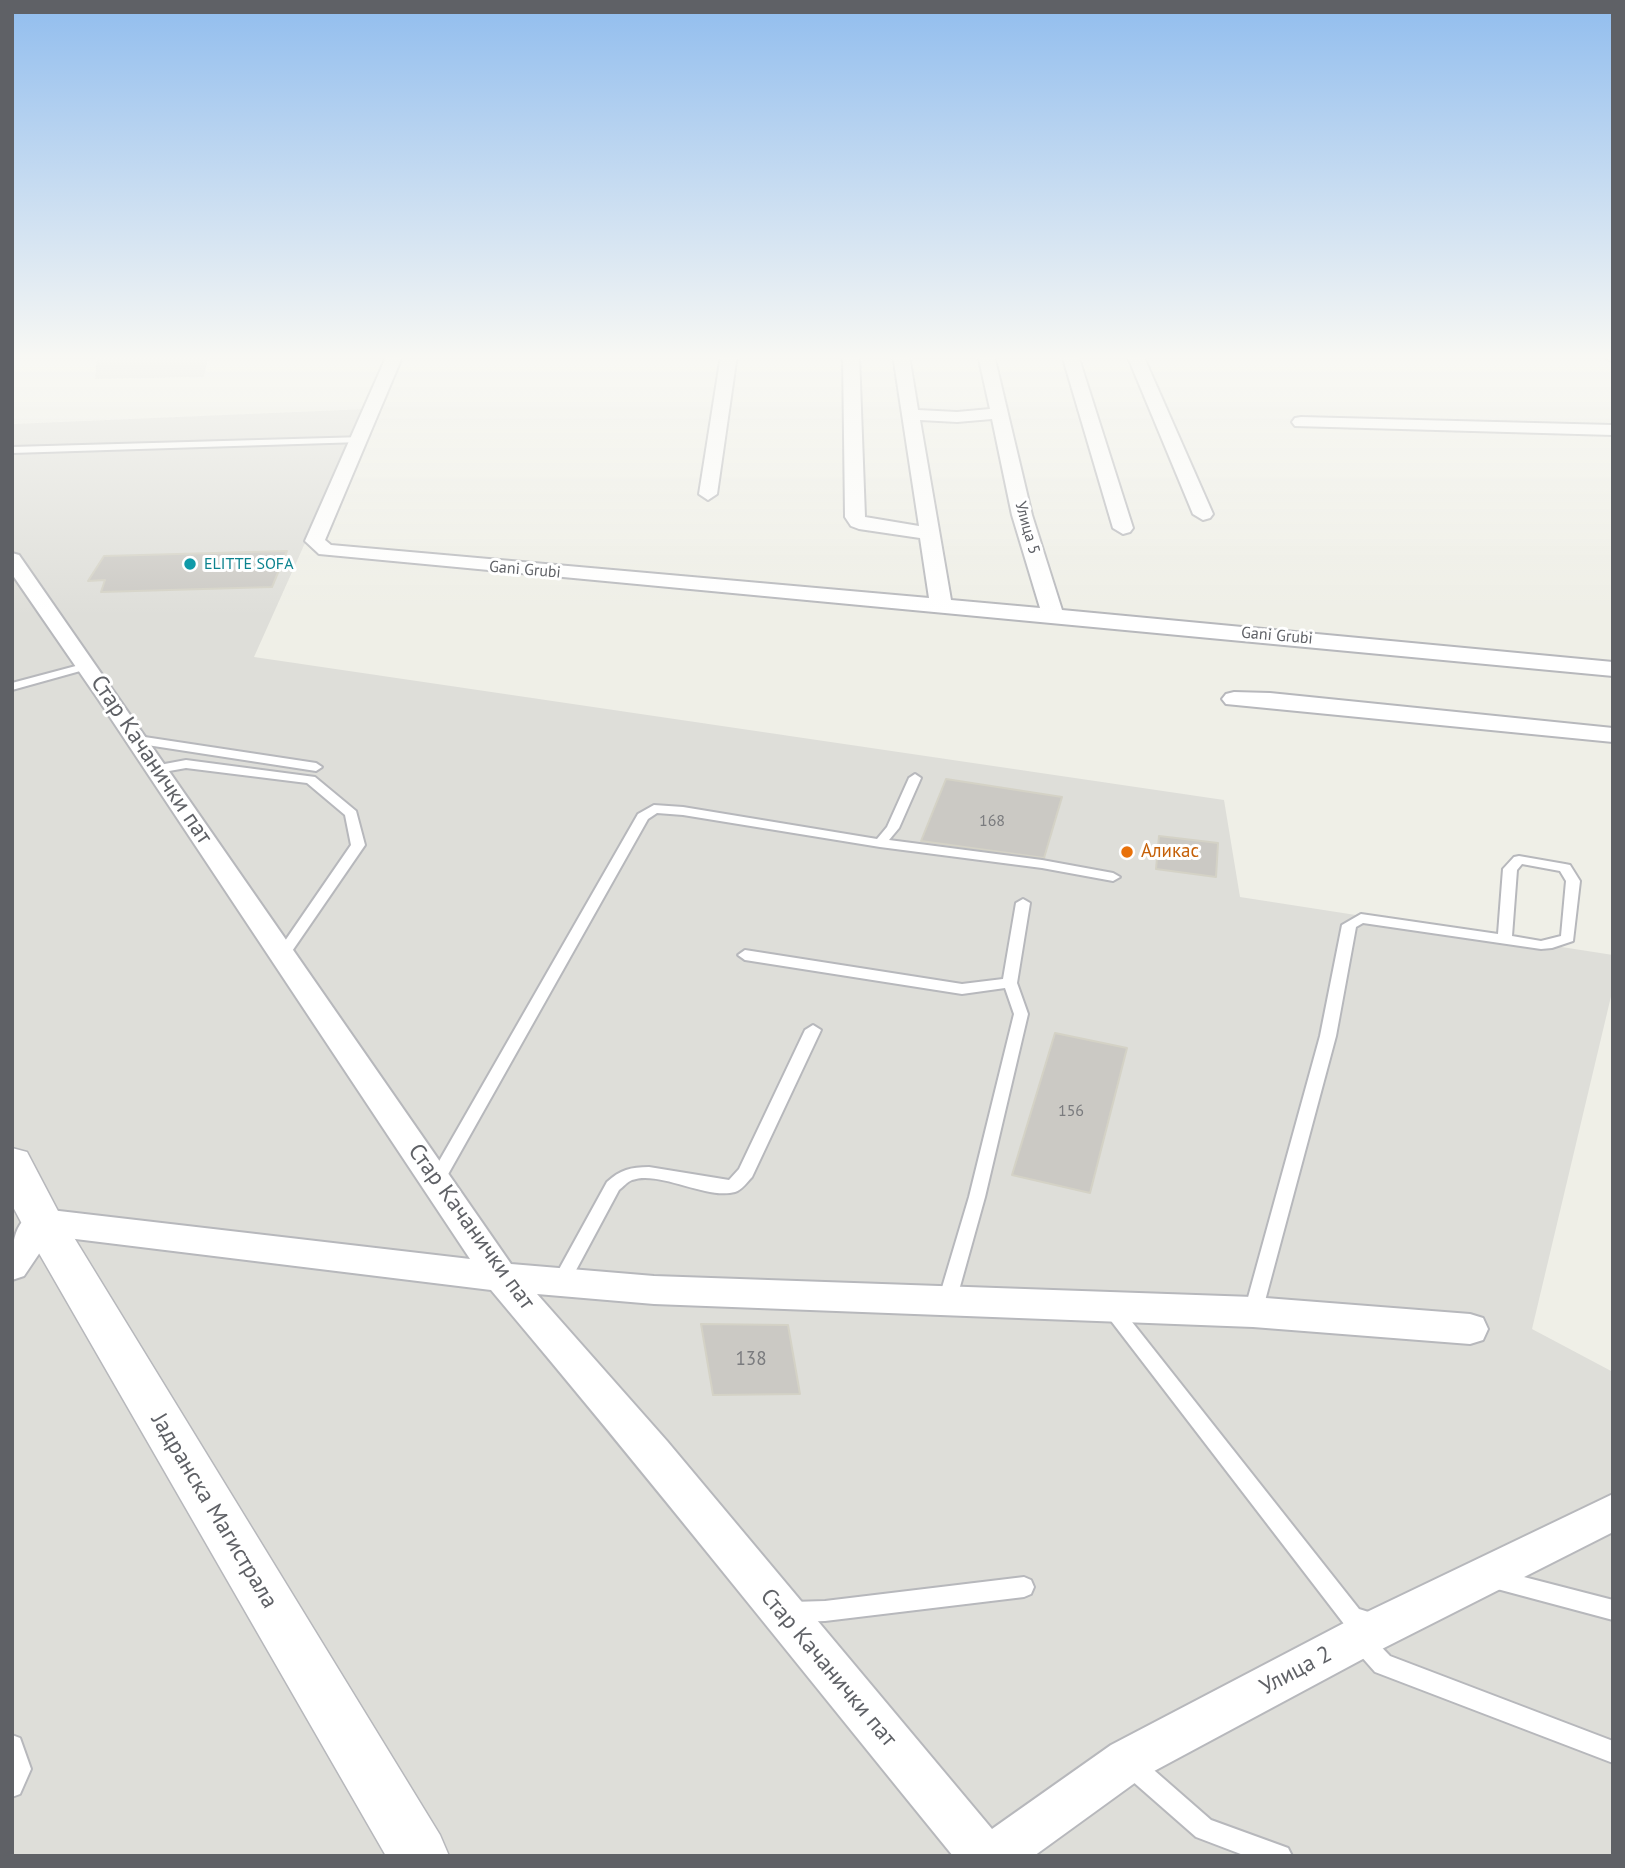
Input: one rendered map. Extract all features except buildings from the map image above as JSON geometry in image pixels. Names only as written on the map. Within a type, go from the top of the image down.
[{"type":"street","name":"Gani Grubi","points":[[361,442],[315,541],[326,550],[1330,640],[1613,669]]},
{"type":"street","points":[[708,494],[716,442]]},
{"type":"street","points":[[853,442],[855,517],[858,522],[928,533]]},
{"type":"street","points":[[916,442],[941,606]]},
{"type":"street","name":"Улица 5","points":[[1005,442],[1022,515],[1053,617]]},
{"type":"street","points":[[1097,442],[1123,528]]},
{"type":"street","points":[[1172,442],[1203,514]]},
{"type":"street","name":"Стар Качанички пат","points":[[12,559],[158,769],[501,1277],[653,1453],[984,1856]]},
{"type":"street","points":[[1234,699],[1270,700],[1613,734]]},
{"type":"street","name":"Јадранска Магистрала","points":[[12,1163],[42,1222],[419,1856]]},
{"type":"street","points":[[12,1266],[42,1222],[501,1277],[654,1290],[1253,1312],[1471,1329]]},
{"type":"street","name":"Улица 2","points":[[994,1856],[1127,1761],[1371,1632],[1613,1512]]},
{"type":"lane","points":[[12,450],[261,442]]},
{"type":"lane","points":[[12,687],[87,666]]},
{"type":"lane","points":[[138,740],[316,767]]},
{"type":"lane","points":[[158,769],[186,764],[312,780],[351,814],[358,845],[282,954]]},
{"type":"lane","points":[[880,843],[893,828],[915,778]]},
{"type":"lane","points":[[436,1181],[643,817],[654,809],[1042,864],[1113,877]]},
{"type":"lane","points":[[1253,1312],[1328,1036],[1349,925],[1361,918],[1505,939],[1552,944],[1568,938],[1573,881],[1565,868],[1519,859],[1513,863],[1510,869],[1505,939]]},
{"type":"lane","points":[[947,1301],[977,1197],[1021,1014],[1010,983],[1023,903]]},
{"type":"lane","points":[[745,955],[962,989],[1010,983]]},
{"type":"lane","points":[[561,1282],[613,1186],[626,1175],[645,1172],[715,1187],[733,1186],[746,1173],[813,1030]]},
{"type":"lane","points":[[1110,1307],[1352,1617],[1371,1632],[1383,1664],[1613,1752]]},
{"type":"lane","points":[[1482,1576],[1613,1610]]},
{"type":"lane","points":[[781,1612],[825,1611],[1024,1587]]},
{"type":"lane","points":[[12,1746],[20,1769],[12,1786]]},
{"type":"lane","points":[[1127,1761],[1204,1829],[1280,1856]]},
{"type":"shaded area","points":[[12,442],[350,442],[254,657],[1224,800],[1240,897],[1613,955],[1613,988],[1532,1329],[1613,1372],[1613,1856],[12,1856]]},
{"type":"place","name":"ELITTE SOFA","points":[[190,564]]},
{"type":"place","name":"Аликас","points":[[1127,852]]}]
